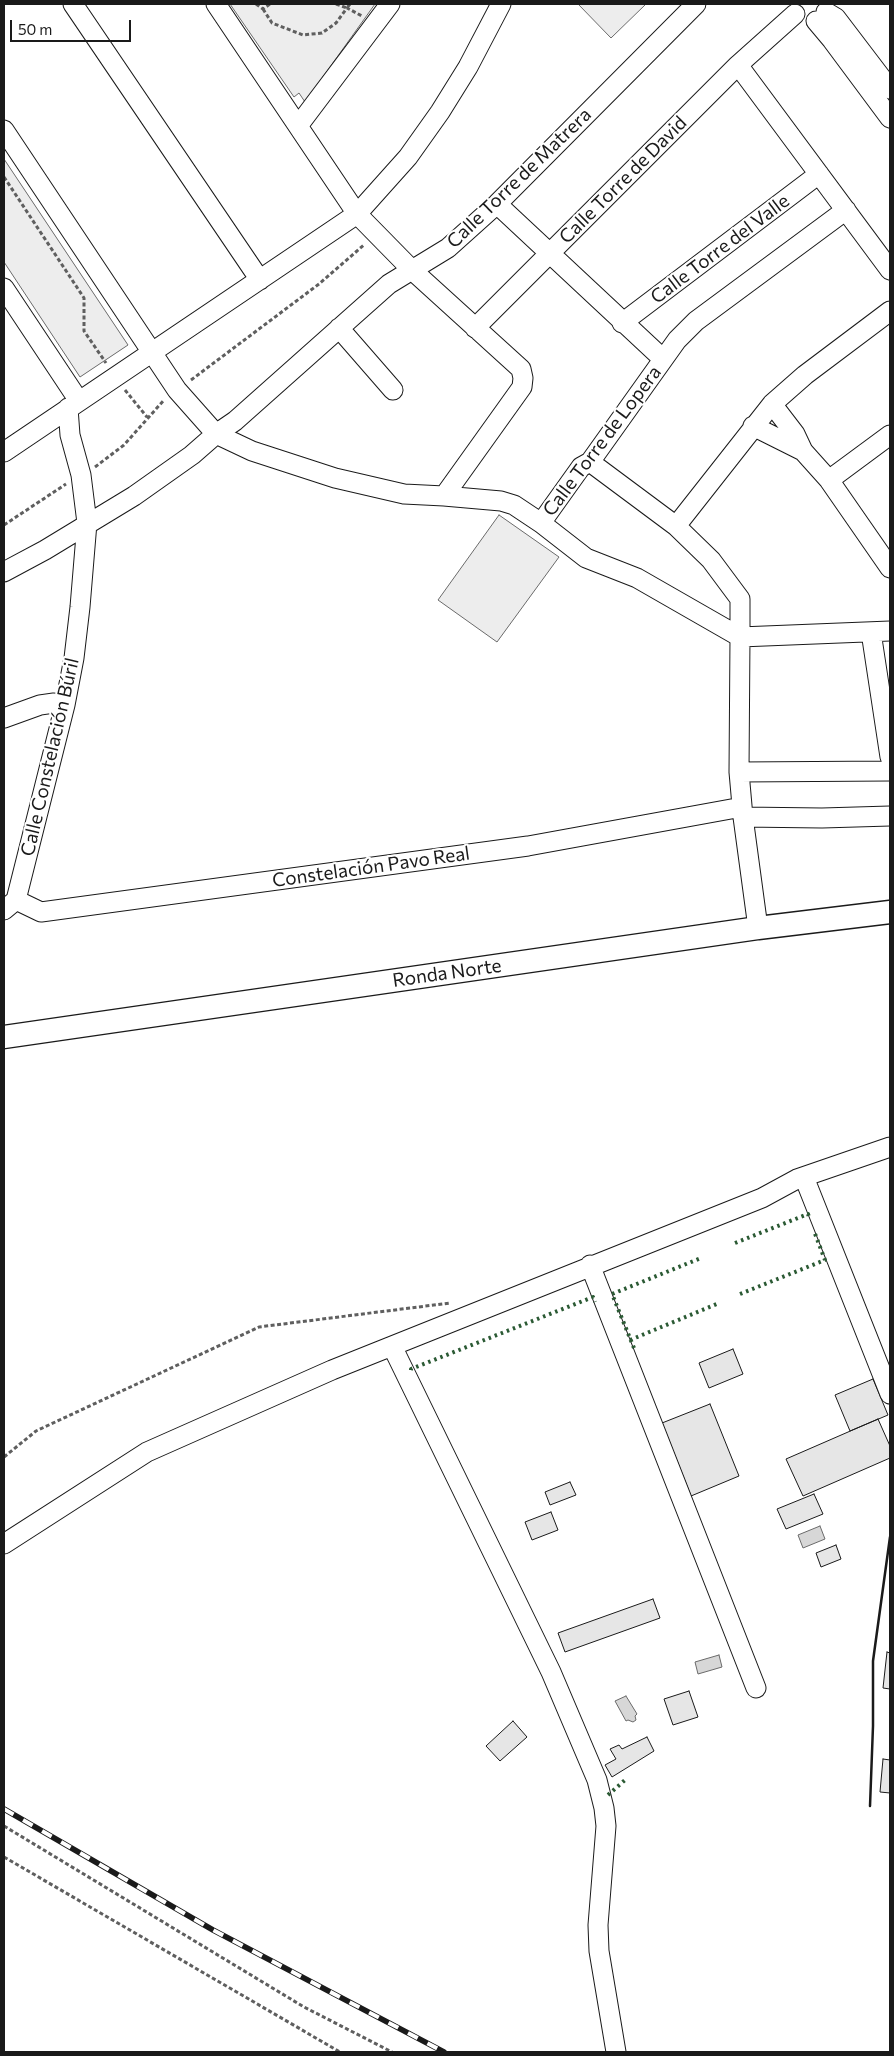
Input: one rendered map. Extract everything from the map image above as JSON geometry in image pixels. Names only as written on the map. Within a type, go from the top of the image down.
[{"type":"main road","name":"Ronda Norte","points":[[4,1037],[758,928],[890,912]]},
{"type":"street","points":[[73,4],[260,280]]},
{"type":"street","points":[[216,4],[357,214],[412,270],[521,369],[522,387],[444,496]]},
{"type":"street","points":[[298,126],[390,4]]},
{"type":"street","points":[[4,452],[357,214],[408,157],[440,112],[468,67],[501,4]]},
{"type":"street","name":"Calle Torre de Matrera","points":[[4,572],[45,550],[134,496],[192,455],[216,434],[235,421],[389,284],[448,248],[497,204],[696,4]]},
{"type":"street","points":[[811,13],[836,18],[890,90]]},
{"type":"street","points":[[811,13],[890,118]]},
{"type":"street","name":"Calle Torre de David","points":[[475,328],[738,65],[772,34],[811,13]]},
{"type":"street","points":[[738,65],[890,270]]},
{"type":"street","points":[[4,130],[177,390],[216,434],[252,451],[335,478],[404,494],[501,501],[514,505],[541,523],[586,558],[637,578],[740,637],[890,630]]},
{"type":"street","name":"Calle Torre del Valle","points":[[622,323],[819,174]]},
{"type":"street","points":[[497,204],[622,323],[663,359],[677,340],[696,321],[846,210]]},
{"type":"street","points":[[6,296],[73,404]]},
{"type":"street","points":[[676,526],[772,404],[806,375],[890,311]]},
{"type":"street","points":[[339,328],[394,390]]},
{"type":"street","name":"Calle Torre de Lopera","points":[[541,523],[581,467],[590,462],[663,359]]},
{"type":"street","name":"Calle Constelación Búril","points":[[10,905],[66,705],[74,658],[87,523],[81,475],[70,435],[73,404]]},
{"type":"street","points":[[772,404],[795,434],[803,451],[829,480],[889,563]]},
{"type":"street","points":[[753,426],[803,451]]},
{"type":"street","points":[[829,480],[890,435]]},
{"type":"street","points":[[590,462],[676,526],[711,560],[740,599],[739,772],[758,928]]},
{"type":"street","points":[[871,632],[890,757]]},
{"type":"street","points":[[4,718],[40,705],[54,703],[66,705]]},
{"type":"street","points":[[739,772],[890,771]]},
{"type":"street","name":"Constelación Pavo Real","points":[[10,905],[41,912],[528,846],[743,812],[822,818],[890,816]]},
{"type":"street","points":[[4,1544],[147,1452],[332,1370],[590,1265],[762,1198],[804,1176],[890,1146]]},
{"type":"street","points":[[804,1176],[890,1394]]},
{"type":"street","points":[[590,1265],[756,1688]]},
{"type":"street","points":[[392,1346],[551,1672],[597,1780],[606,1826],[598,1924],[599,1951],[616,2052]]},
{"type":"path","points":[[256,4],[263,9],[272,22],[303,36],[322,33],[336,23],[350,4]]},
{"type":"path","points":[[263,9],[270,4]]},
{"type":"path","points":[[336,4],[347,8]]},
{"type":"path","points":[[4,177],[84,298],[84,331],[109,367]]},
{"type":"path","points":[[186,384],[319,284],[376,234]]},
{"type":"path","points":[[121,385],[147,417]]},
{"type":"path","points":[[91,469],[124,445],[147,417],[168,396]]},
{"type":"path","points":[[4,525],[68,483]]},
{"type":"path","points":[[4,1457],[36,1431],[259,1327],[454,1303]]},
{"type":"path","points":[[4,1826],[304,2007],[392,2052]]},
{"type":"path","points":[[4,1856],[340,2052]]},
{"type":"shaded area","points":[[230,4],[375,4],[305,102],[299,93],[294,97]]},
{"type":"shaded area","points":[[578,4],[646,4],[611,38]]},
{"type":"shaded area","points":[[4,159],[128,345],[80,377],[4,262]]},
{"type":"shaded area","points":[[499,515],[559,557],[497,642],[438,600]]},
{"type":"shaded area","points":[[820,1526],[825,1539],[803,1548],[798,1535]]},
{"type":"shaded area","points":[[719,1655],[722,1667],[698,1674],[695,1662]]},
{"type":"shaded area","points":[[626,1696],[637,1714],[635,1716],[636,1720],[633,1722],[626,1721],[615,1701]]},
{"type":"building","points":[[733,1349],[743,1374],[709,1388],[699,1363]]},
{"type":"building","points":[[873,1379],[888,1415],[850,1431],[835,1395]]},
{"type":"building","points":[[710,1404],[739,1476],[691,1496],[662,1423]]},
{"type":"building","points":[[878,1419],[890,1446],[890,1458],[803,1496],[786,1459]]},
{"type":"building","points":[[570,1482],[576,1495],[550,1505],[545,1492]]},
{"type":"building","points":[[814,1494],[823,1514],[786,1529],[777,1509]]},
{"type":"building","points":[[551,1512],[558,1530],[532,1540],[525,1522]]},
{"type":"building","points":[[836,1545],[841,1559],[821,1567],[816,1553]]},
{"type":"building","points":[[653,1599],[660,1618],[565,1652],[558,1633]]},
{"type":"building","points":[[887,1652],[890,1653],[890,1689],[883,1688]]},
{"type":"building","points":[[689,1691],[698,1717],[673,1725],[664,1699]]},
{"type":"building","points":[[513,1721],[527,1737],[500,1761],[486,1746]]},
{"type":"building","points":[[647,1737],[654,1751],[612,1777],[605,1765],[616,1759],[610,1749],[619,1745],[622,1749]]},
{"type":"building","points":[[883,1759],[890,1760],[890,1793],[880,1792]]},
{"type":"railway","points":[[4,1809],[213,1930],[444,2052]]},
{"type":"hedge","points":[[735,1243],[808,1214],[809,1217]]},
{"type":"hedge","points":[[740,1294],[825,1260],[814,1231]]},
{"type":"hedge","points":[[634,1348],[612,1294],[701,1258]]},
{"type":"hedge","points":[[411,1370],[593,1297],[595,1302]]},
{"type":"hedge","points":[[630,1340],[719,1303]]},
{"type":"hedge","points":[[608,1795],[625,1780]]},
{"type":"wall","points":[[870,1806],[873,1661],[890,1537]]}]
